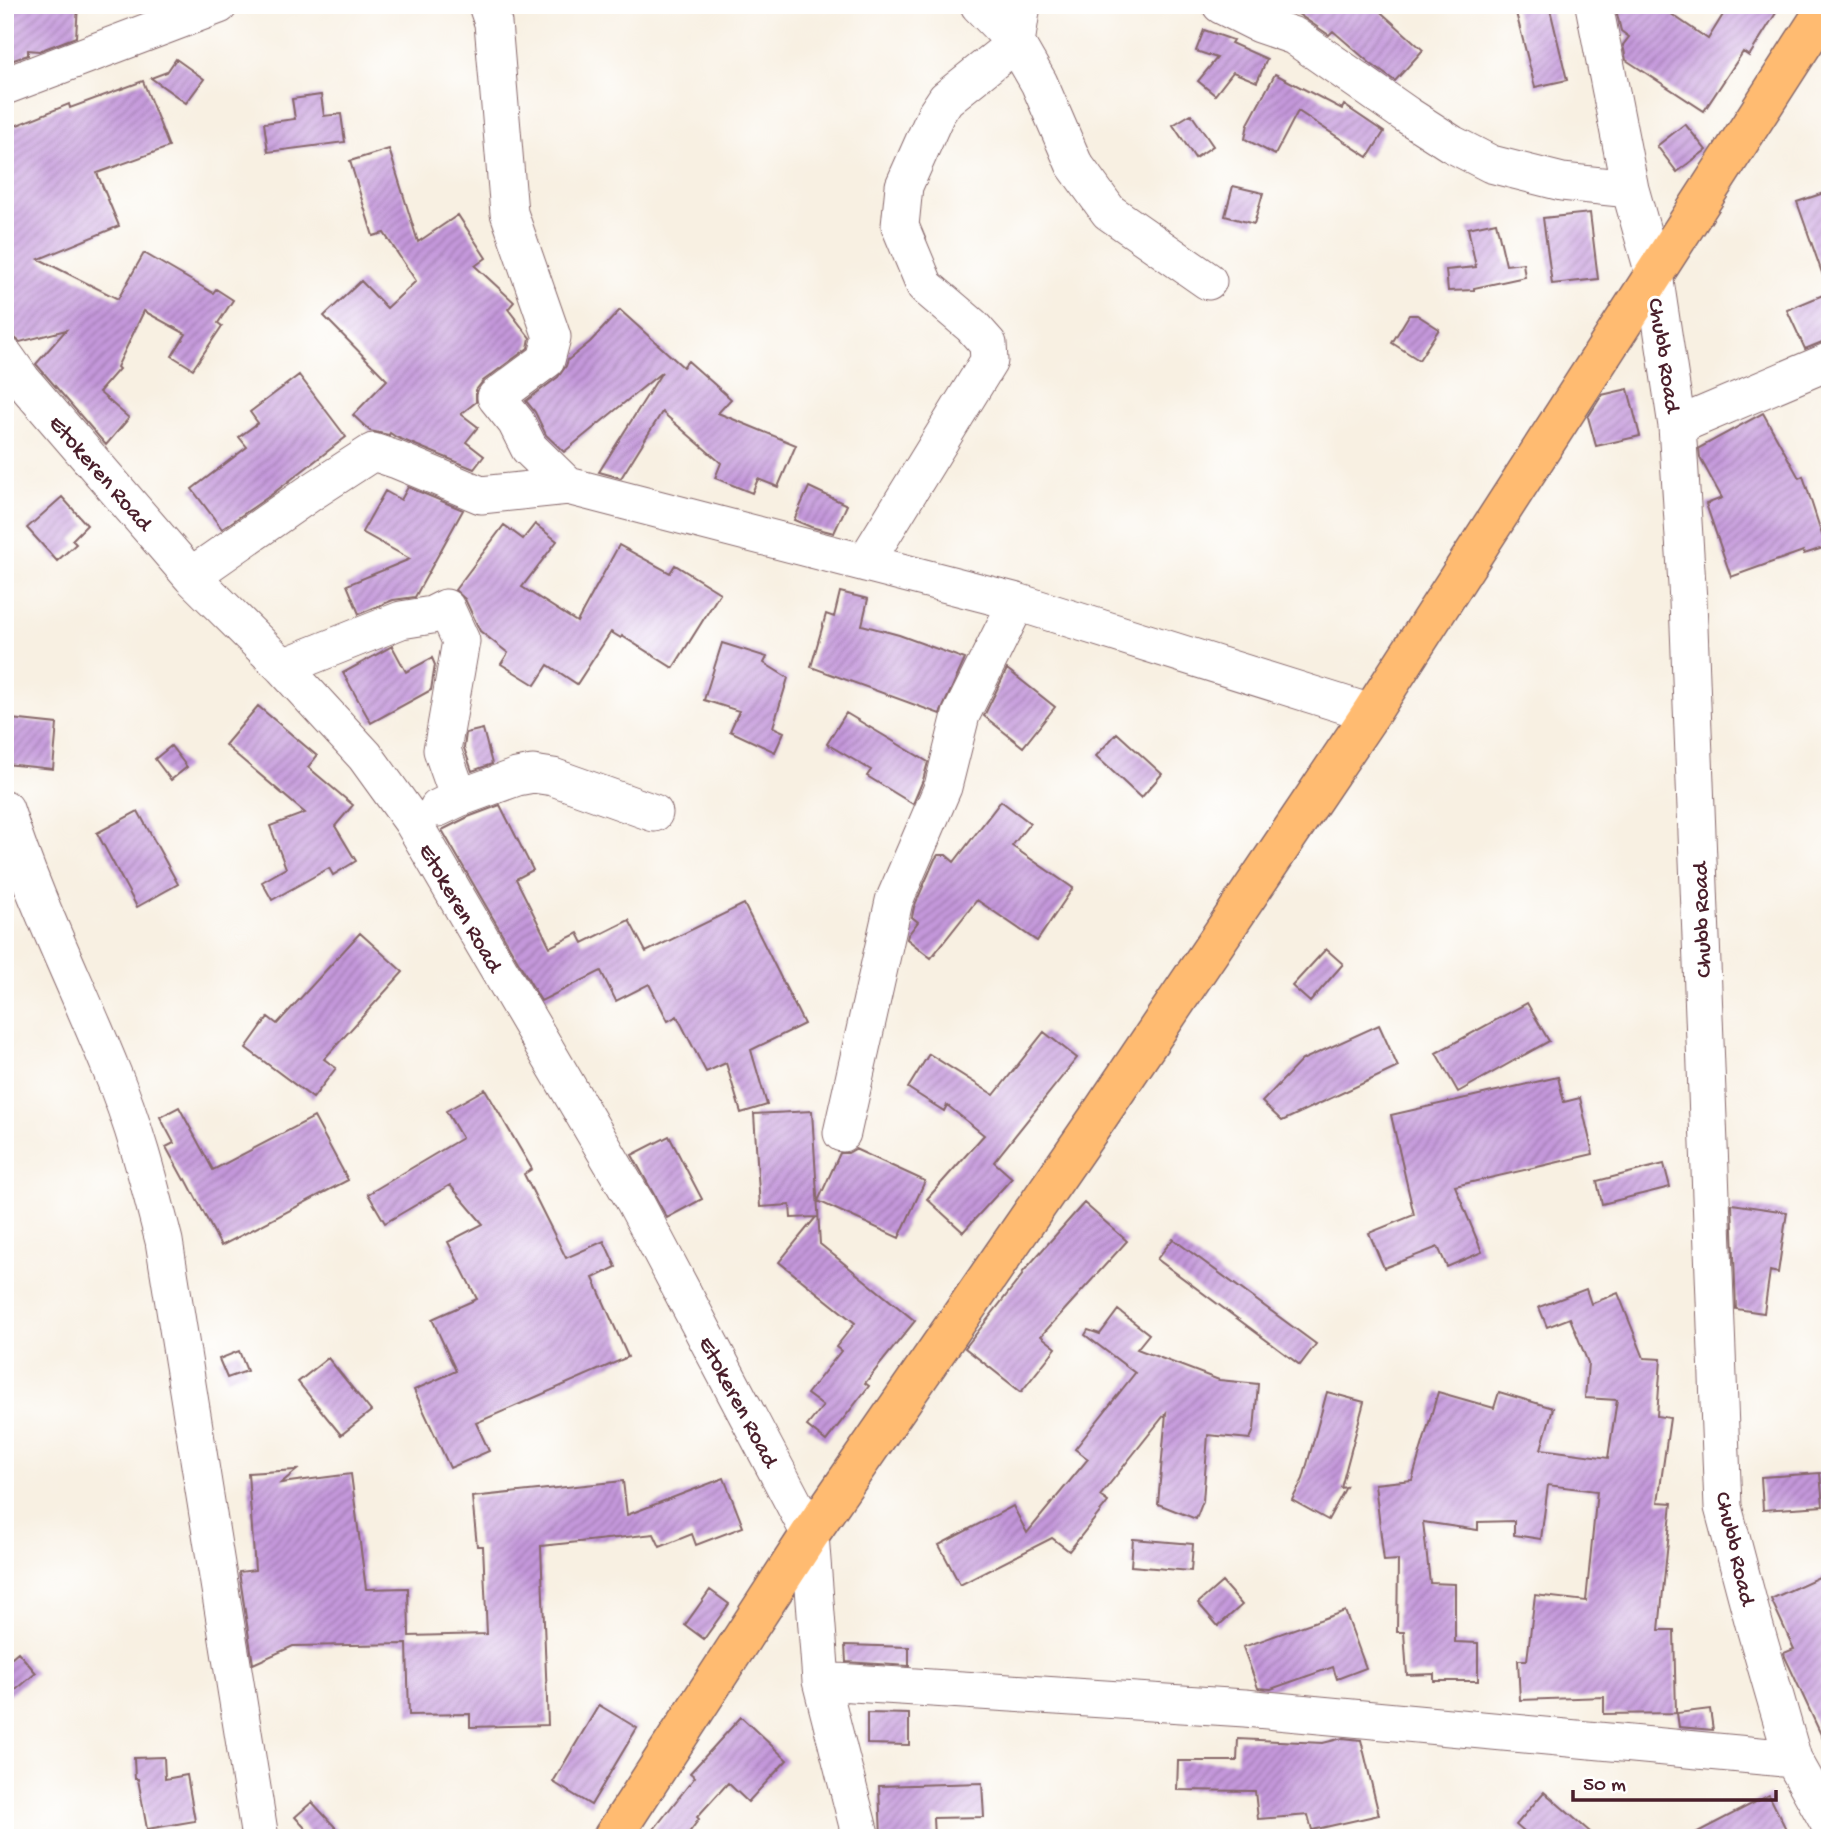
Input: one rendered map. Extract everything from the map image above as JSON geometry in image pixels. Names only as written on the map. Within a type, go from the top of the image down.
[{"type":"main road","points":[[612,1838],[810,1534],[1097,1119],[1371,713],[1828,5]]},
{"type":"street","points":[[5,86],[219,5]]},
{"type":"street","points":[[487,5],[493,23],[509,213],[552,337],[545,360],[496,397],[516,422],[529,448],[568,486]]},
{"type":"street","points":[[979,5],[1016,43],[1039,83],[1074,164],[1109,212],[1208,281]]},
{"type":"street","points":[[865,563],[989,361],[988,344],[972,326],[925,286],[900,226],[904,186],[936,114],[946,99],[1016,43],[1022,5]]},
{"type":"street","points":[[1221,5],[1267,15],[1407,115],[1452,144],[1491,164],[1562,181],[1630,189]]},
{"type":"street","name":"Chubb Road","points":[[1594,5],[1630,189],[1654,274],[1677,426],[1688,601],[1723,1507],[1793,1759],[1830,1825]]},
{"type":"street","name":"Etokeren Road","points":[[5,356],[22,380],[191,576],[283,667],[365,756],[412,821],[635,1202],[810,1534]]},
{"type":"street","points":[[1677,426],[1830,361]]},
{"type":"street","points":[[191,576],[373,452],[481,495],[568,486],[1017,602],[1371,713]]},
{"type":"street","points":[[842,1133],[894,901],[943,787],[961,715],[1017,602]]},
{"type":"street","points":[[283,667],[401,620],[432,615],[446,608],[461,641],[442,750],[459,798]]},
{"type":"street","points":[[412,821],[459,798],[533,774],[553,777],[654,813]]},
{"type":"street","points":[[5,808],[19,852],[112,1070],[142,1157],[164,1241],[260,1838]]},
{"type":"street","points":[[810,1534],[821,1681],[861,1838]]},
{"type":"street","points":[[821,1681],[1245,1708],[1793,1759]]},
{"type":"building","points":[[5,5],[78,5],[76,37],[39,51],[28,50],[28,55],[5,63]]},
{"type":"building","points":[[1285,5],[1373,5],[1423,50],[1395,81],[1333,31],[1329,35]]},
{"type":"building","points":[[1514,5],[1549,5],[1567,80],[1535,87]]},
{"type":"building","points":[[1623,5],[1658,5],[1708,39],[1729,5],[1781,5],[1749,56],[1743,52],[1704,111],[1626,60],[1623,45],[1629,37],[1621,31],[1617,14]]},
{"type":"building","points":[[1204,30],[1233,40],[1231,43],[1267,59],[1257,82],[1233,72],[1215,95],[1198,81],[1217,58],[1196,51]]},
{"type":"building","points":[[176,59],[204,79],[186,103],[151,78],[167,72]]},
{"type":"building","points":[[1275,74],[1342,109],[1344,105],[1384,132],[1368,157],[1298,111],[1275,155],[1245,139],[1248,124]]},
{"type":"building","points":[[143,81],[169,147],[97,173],[119,226],[39,259],[118,299],[144,253],[213,293],[216,289],[233,300],[218,323],[222,326],[193,369],[172,356],[186,334],[144,311],[117,367],[119,369],[99,392],[129,418],[106,445],[36,364],[66,330],[20,342],[15,338],[5,300],[5,130],[69,104],[70,108]]},
{"type":"building","points":[[321,95],[324,116],[341,114],[345,142],[268,152],[264,123],[295,119],[292,99]]},
{"type":"building","points":[[1191,114],[1213,146],[1195,158],[1173,125]]},
{"type":"building","points":[[1685,124],[1706,150],[1677,172],[1657,146]]},
{"type":"building","points":[[389,149],[418,242],[458,215],[486,258],[475,266],[514,302],[508,309],[530,338],[528,348],[483,381],[476,390],[476,402],[461,414],[478,427],[466,442],[484,456],[474,469],[390,433],[370,431],[353,415],[387,380],[324,316],[361,281],[387,308],[416,281],[384,233],[373,236],[350,161]]},
{"type":"building","points":[[1233,186],[1263,193],[1254,224],[1225,216]]},
{"type":"building","points":[[1830,191],[1830,286],[1827,287],[1797,202]]},
{"type":"building","points":[[1590,213],[1598,279],[1552,284],[1543,218]]},
{"type":"building","points":[[1496,222],[1506,265],[1523,263],[1525,277],[1474,290],[1448,291],[1446,270],[1476,267],[1468,228]]},
{"type":"building","points":[[1830,292],[1830,340],[1805,349],[1787,310]]},
{"type":"building","points":[[620,310],[683,367],[688,361],[731,399],[718,413],[796,445],[778,487],[758,479],[752,493],[715,478],[721,463],[662,412],[621,478],[599,472],[662,372],[564,452],[546,435],[535,412],[526,401],[558,377],[568,360],[590,342]]},
{"type":"building","points":[[1409,315],[1417,315],[1439,329],[1419,360],[1392,343]]},
{"type":"building","points":[[299,375],[346,437],[222,529],[192,489],[247,447],[239,437],[258,423],[250,412]]},
{"type":"building","points":[[1628,389],[1640,436],[1596,446],[1588,417],[1602,395]]},
{"type":"building","points":[[1763,413],[1799,478],[1803,476],[1826,547],[1804,554],[1803,551],[1731,577],[1706,504],[1722,498],[1700,458],[1699,448]]},
{"type":"building","points":[[408,487],[463,510],[415,597],[393,600],[359,614],[347,585],[410,559],[362,532],[385,491],[401,500]]},
{"type":"building","points":[[809,487],[847,505],[834,533],[794,520]]},
{"type":"building","points":[[62,497],[87,525],[72,540],[76,544],[57,561],[27,528]]},
{"type":"building","points":[[535,524],[557,541],[522,587],[577,622],[619,545],[670,573],[675,565],[720,593],[673,668],[611,632],[577,684],[548,665],[535,685],[501,664],[508,653],[480,631],[465,599],[455,590],[504,525],[523,539]]},
{"type":"building","points":[[840,592],[868,599],[862,625],[899,635],[965,659],[940,714],[811,667],[826,614],[834,617]]},
{"type":"building","points":[[722,643],[767,657],[764,663],[788,678],[773,727],[784,732],[775,752],[730,731],[739,711],[704,700]]},
{"type":"building","points":[[392,646],[406,672],[432,658],[435,665],[431,690],[371,723],[343,673]]},
{"type":"building","points":[[1007,669],[1055,707],[1023,747],[984,716]]},
{"type":"building","points":[[258,706],[317,756],[308,767],[353,805],[335,826],[356,861],[333,875],[329,868],[272,900],[262,882],[286,868],[270,826],[305,813],[225,745]]},
{"type":"building","points":[[846,713],[928,762],[913,804],[867,776],[871,770],[827,744]]},
{"type":"building","points":[[11,719],[57,724],[53,769],[6,764]]},
{"type":"building","points":[[483,729],[492,764],[472,771],[464,748],[466,733]]},
{"type":"building","points":[[1117,733],[1162,774],[1141,798],[1096,756]]},
{"type":"building","points":[[171,746],[187,767],[171,780],[155,759]]},
{"type":"building","points":[[1001,801],[1030,823],[1012,846],[1073,888],[1037,941],[977,900],[931,958],[907,939],[918,922],[912,917],[914,907],[935,859],[938,855],[946,855],[954,862]]},
{"type":"building","points":[[500,805],[533,870],[516,879],[550,947],[578,933],[583,943],[629,920],[646,952],[744,904],[804,1024],[751,1050],[767,1105],[741,1113],[726,1063],[706,1072],[677,1016],[668,1021],[649,984],[616,1001],[601,971],[541,1001],[442,830]]},
{"type":"building","points":[[138,811],[178,884],[137,907],[97,833]]},
{"type":"building","points":[[360,933],[403,972],[324,1059],[336,1068],[313,1098],[246,1048],[268,1017],[277,1024]]},
{"type":"building","points":[[1326,949],[1343,964],[1310,1002],[1292,986]]},
{"type":"building","points":[[1527,1003],[1549,1041],[1458,1092],[1436,1053]]},
{"type":"building","points":[[1379,1025],[1398,1067],[1282,1121],[1262,1102],[1302,1060]]},
{"type":"building","points":[[1044,1032],[1077,1058],[994,1162],[1012,1178],[963,1232],[927,1199],[984,1135],[947,1105],[944,1111],[908,1088],[929,1054],[994,1095]]},
{"type":"building","points":[[1558,1077],[1564,1102],[1580,1098],[1593,1154],[1455,1186],[1482,1252],[1447,1267],[1438,1247],[1384,1268],[1369,1233],[1414,1215],[1391,1115]]},
{"type":"building","points":[[485,1089],[532,1169],[524,1174],[566,1258],[604,1241],[616,1267],[593,1278],[628,1357],[476,1423],[489,1451],[450,1468],[414,1390],[456,1371],[432,1319],[477,1299],[448,1242],[483,1224],[450,1185],[385,1223],[368,1194],[462,1138],[446,1111]]},
{"type":"building","points":[[179,1107],[213,1170],[314,1117],[348,1180],[221,1246],[166,1147],[174,1143],[160,1117]]},
{"type":"building","points":[[812,1111],[820,1244],[915,1321],[865,1383],[869,1386],[826,1441],[807,1426],[823,1406],[807,1394],[841,1351],[836,1347],[855,1323],[779,1262],[816,1217],[791,1218],[790,1205],[760,1207],[754,1114]]},
{"type":"building","points":[[669,1136],[702,1199],[667,1218],[632,1155]]},
{"type":"building","points":[[855,1149],[925,1181],[899,1238],[818,1201],[840,1153]]},
{"type":"building","points":[[1664,1164],[1670,1187],[1602,1204],[1597,1181]]},
{"type":"building","points":[[1084,1203],[1127,1241],[1041,1336],[1056,1348],[1021,1392],[965,1348],[1022,1273]]},
{"type":"building","points":[[1732,1204],[1787,1212],[1778,1273],[1770,1271],[1764,1313],[1736,1309]]},
{"type":"building","points":[[1173,1239],[1316,1344],[1300,1365],[1157,1259]]},
{"type":"building","points":[[1586,1289],[1591,1304],[1618,1293],[1644,1358],[1661,1359],[1657,1416],[1670,1418],[1658,1502],[1672,1503],[1659,1630],[1674,1630],[1676,1713],[1604,1714],[1604,1697],[1520,1700],[1518,1660],[1527,1660],[1535,1595],[1586,1601],[1597,1491],[1548,1485],[1541,1539],[1514,1535],[1514,1521],[1478,1522],[1478,1530],[1423,1522],[1430,1583],[1455,1584],[1455,1642],[1478,1643],[1478,1681],[1434,1681],[1434,1674],[1407,1675],[1404,1632],[1397,1632],[1398,1560],[1384,1561],[1375,1484],[1412,1480],[1438,1392],[1494,1408],[1499,1392],[1553,1408],[1541,1449],[1608,1458],[1617,1400],[1585,1398],[1588,1363],[1570,1318],[1547,1327],[1539,1307]]},
{"type":"building","points":[[1118,1310],[1149,1334],[1137,1349],[1219,1380],[1258,1384],[1254,1430],[1250,1439],[1208,1435],[1203,1501],[1196,1519],[1158,1504],[1166,1413],[1100,1496],[1108,1502],[1069,1551],[1052,1538],[960,1585],[939,1545],[1013,1506],[1027,1533],[1088,1459],[1075,1449],[1135,1373],[1085,1335],[1088,1330],[1100,1334]]},
{"type":"building","points":[[239,1351],[247,1371],[227,1378],[219,1359]]},
{"type":"building","points":[[328,1358],[371,1411],[341,1435],[298,1382]]},
{"type":"building","points":[[1327,1392],[1364,1402],[1341,1488],[1346,1487],[1328,1520],[1292,1500],[1303,1479]]},
{"type":"building","points":[[297,1470],[281,1483],[351,1474],[366,1589],[408,1588],[409,1636],[487,1634],[483,1546],[477,1546],[472,1497],[623,1481],[627,1515],[724,1478],[743,1527],[696,1545],[692,1534],[660,1547],[654,1534],[541,1546],[548,1725],[470,1727],[470,1714],[409,1715],[407,1644],[293,1646],[253,1664],[239,1572],[255,1570],[248,1473]]},
{"type":"building","points":[[1820,1473],[1823,1506],[1763,1510],[1761,1477]]},
{"type":"building","points":[[1133,1539],[1193,1544],[1191,1571],[1131,1566]]},
{"type":"building","points":[[1830,1572],[1830,1754],[1785,1657],[1784,1653],[1794,1649],[1771,1599]]},
{"type":"building","points":[[1222,1582],[1242,1605],[1218,1626],[1198,1603]]},
{"type":"building","points":[[710,1590],[729,1604],[704,1639],[685,1625]]},
{"type":"building","points":[[1345,1611],[1366,1668],[1337,1679],[1333,1667],[1271,1689],[1258,1688],[1243,1647]]},
{"type":"building","points":[[845,1645],[909,1647],[909,1666],[846,1662]]},
{"type":"building","points":[[18,1652],[36,1673],[5,1699],[5,1663]]},
{"type":"building","points":[[599,1705],[637,1728],[591,1805],[553,1782]]},
{"type":"building","points":[[1710,1709],[1713,1730],[1679,1727],[1677,1713]]},
{"type":"building","points":[[867,1713],[909,1714],[909,1745],[867,1744]]},
{"type":"building","points":[[741,1717],[787,1760],[748,1802],[728,1783],[697,1817],[699,1819],[685,1838],[647,1838],[695,1777],[690,1773]]},
{"type":"building","points":[[1343,1738],[1361,1740],[1379,1815],[1312,1830],[1308,1815],[1258,1819],[1255,1791],[1177,1790],[1178,1761],[1237,1761],[1238,1739],[1323,1743]]},
{"type":"building","points":[[164,1757],[165,1779],[187,1775],[195,1821],[147,1829],[138,1779],[135,1779],[134,1758]]},
{"type":"building","points":[[982,1783],[984,1817],[933,1818],[934,1838],[881,1838],[879,1786]]},
{"type":"building","points":[[1544,1792],[1597,1838],[1531,1838],[1516,1825]]},
{"type":"building","points":[[1769,1795],[1787,1831],[1774,1838],[1686,1838]]},
{"type":"building","points":[[312,1802],[345,1838],[314,1838],[295,1817]]}]
